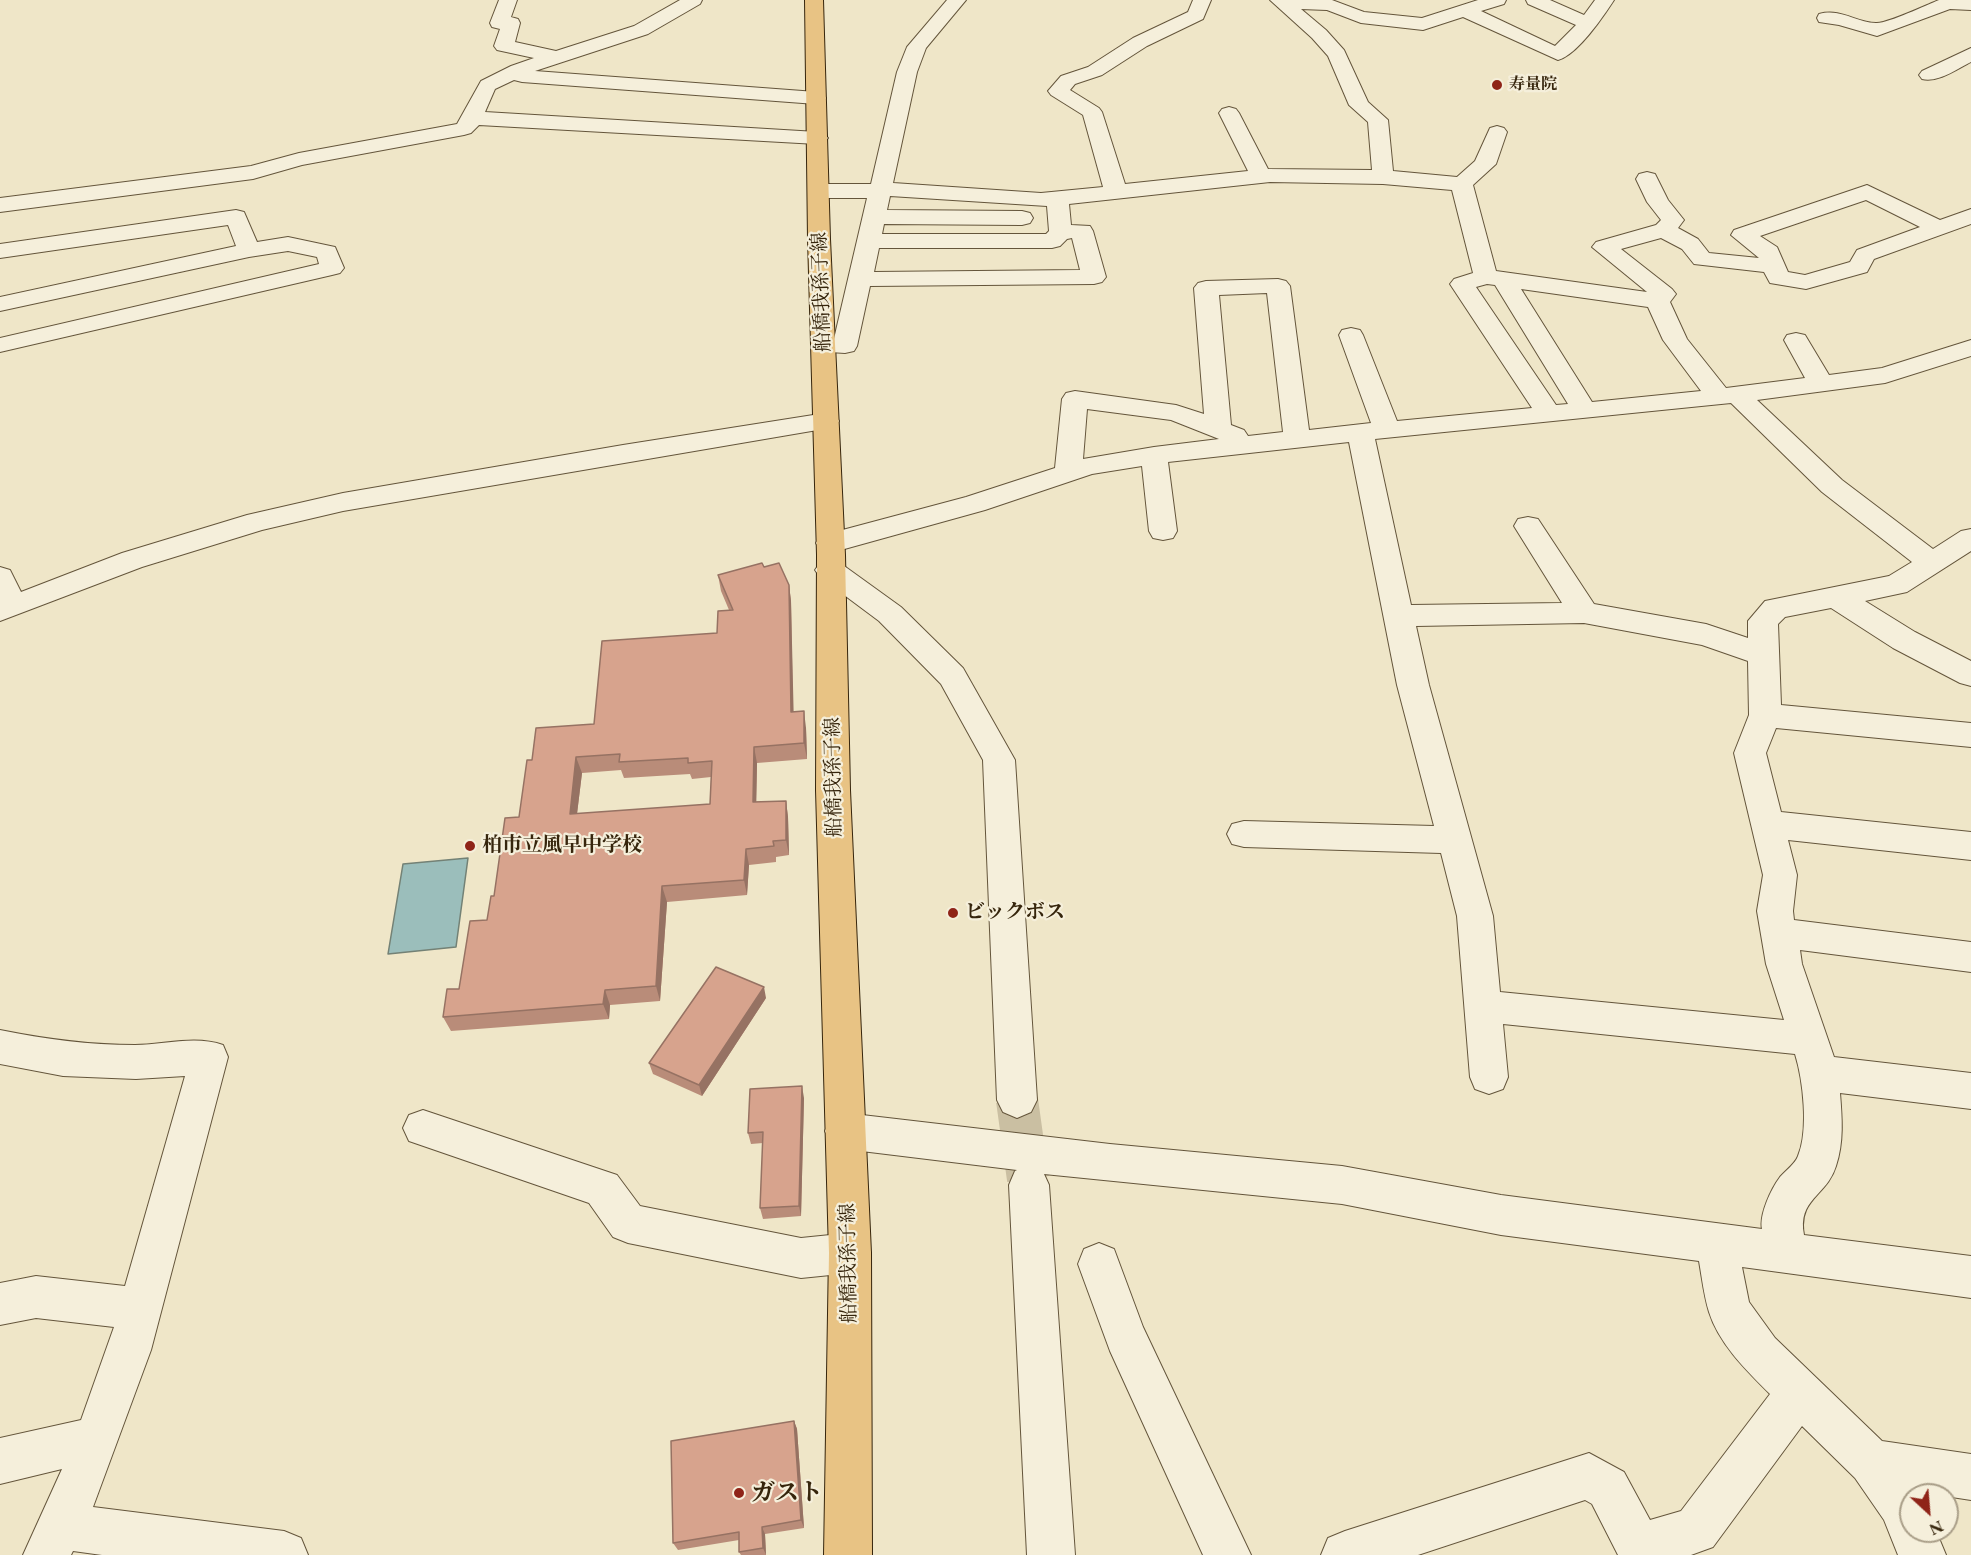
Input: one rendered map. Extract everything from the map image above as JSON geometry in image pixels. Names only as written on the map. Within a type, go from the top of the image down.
[{"type":"main road","name":"船橋我孫子線","points":[[814,0],[830,557],[833,790],[850,1253],[848,1555]]},
{"type":"street","points":[[507,0],[499,23],[511,23],[504,46],[558,57]]},
{"type":"street","points":[[0,205],[253,172],[299,159],[464,129],[473,118],[479,99],[488,85],[506,75],[641,30],[693,0]]},
{"type":"street","points":[[824,346],[845,346],[907,72],[917,47],[957,0]]},
{"type":"street","points":[[1116,192],[1092,112],[1058,92],[1068,80],[1095,71],[1140,42],[1196,15],[1202,0]]},
{"type":"street","points":[[1281,1],[1330,5],[1361,17],[1423,24],[1497,0]]},
{"type":"street","points":[[1534,0],[1587,23]]},
{"type":"street","points":[[1465,11],[1558,54],[1605,0]]},
{"type":"street","points":[[1281,1],[1319,34],[1337,54],[1359,105],[1378,120],[1383,177]]},
{"type":"street","points":[[1826,18],[1841,19],[1877,30],[1948,3],[1971,4]]},
{"type":"street","points":[[1929,75],[1971,54]]},
{"type":"street","points":[[506,75],[816,98]]},
{"type":"street","points":[[1229,113],[1261,176]]},
{"type":"street","points":[[473,118],[818,138]]},
{"type":"street","points":[[819,191],[879,190],[965,193],[1041,200],[1261,176],[1383,177],[1462,184],[1485,164],[1497,132]]},
{"type":"street","points":[[1647,179],[1658,202],[1673,220],[1664,230],[1604,247],[1664,294],[1658,301]]},
{"type":"street","points":[[1462,184],[1495,278],[1585,411]]},
{"type":"street","points":[[1936,227],[1867,192],[1742,235],[1769,252],[1778,278],[1806,282],[1859,267],[1866,255],[1936,227],[1971,216]]},
{"type":"street","points":[[1057,198],[1061,232]]},
{"type":"street","points":[[0,251],[236,217],[249,250]]},
{"type":"street","points":[[873,217],[1022,218]]},
{"type":"street","points":[[1664,230],[1690,244],[1702,259],[1774,266]]},
{"type":"street","points":[[860,279],[1094,277],[1082,231],[1061,232],[1052,241],[868,241]]},
{"type":"street","points":[[0,304],[249,250],[288,244],[327,252],[332,268],[0,345]]},
{"type":"street","points":[[1550,415],[1462,284],[1495,278],[1658,301]]},
{"type":"street","points":[[1218,429],[1206,288],[1278,286],[1297,439]]},
{"type":"street","points":[[1658,301],[1675,340],[1728,396],[1832,486],[1931,562]]},
{"type":"street","points":[[1351,335],[1374,431],[1400,616],[1413,686],[1475,916],[1489,1077]]},
{"type":"street","points":[[1796,340],[1821,384]]},
{"type":"street","points":[[1017,1100],[999,760],[952,676],[830,557],[1088,466],[1154,455],[1297,439],[1550,415],[1821,384],[1885,375],[1971,348]]},
{"type":"street","points":[[1068,472],[1075,399],[1176,412],[1256,444]]},
{"type":"street","points":[[0,577],[7,609],[132,560],[257,522],[343,502],[623,453],[826,422]]},
{"type":"street","points":[[1154,455],[1163,531]]},
{"type":"street","points":[[1528,526],[1584,613]]},
{"type":"street","points":[[1787,1253],[1781,1221],[1793,1193],[1816,1167],[1822,1136],[1814,1056],[1784,964],[1775,911],[1780,875],[1750,753],[1765,715],[1763,621],[1776,608],[1897,585],[1971,536]]},
{"type":"street","points":[[1838,598],[1904,640],[1971,675]]},
{"type":"street","points":[[1400,616],[1584,613],[1706,635],[1764,655]]},
{"type":"street","points":[[1765,715],[1971,735]]},
{"type":"street","points":[[1768,824],[1971,846]]},
{"type":"street","points":[[1244,834],[1456,840]]},
{"type":"street","points":[[1779,933],[1971,957]]},
{"type":"street","points":[[1483,1006],[1814,1056],[1971,1091]]},
{"type":"street","points":[[0,1047],[63,1059],[136,1062],[209,1057],[129,1350],[80,1484],[54,1540],[284,1555]]},
{"type":"street","points":[[423,1128],[603,1189],[628,1223],[801,1258],[850,1253]]},
{"type":"street","points":[[845,1131],[1110,1163],[1342,1185],[1501,1215],[1971,1277]]},
{"type":"street","points":[[1029,1185],[1051,1555]]},
{"type":"street","points":[[1716,1244],[1730,1311],[1760,1353],[1871,1462],[1899,1501]]},
{"type":"street","points":[[1099,1264],[1125,1336],[1227,1555]]},
{"type":"street","points":[[0,1304],[36,1297],[140,1309]]},
{"type":"street","points":[[1345,1555],[1589,1476],[1608,1488],[1639,1547],[1696,1530],[1799,1393]]},
{"type":"street","points":[[0,1461],[96,1439]]},
{"type":"street","points":[[1871,1462],[1971,1477]]},
{"type":"water","points":[[468,858],[456,947],[388,954],[403,864]]},
{"type":"building","points":[[762,563],[764,567],[779,563],[789,585],[791,712],[804,711],[804,743],[754,747],[753,802],[786,801],[786,840],[773,841],[774,846],[746,849],[744,880],[662,886],[656,986],[605,990],[603,1004],[443,1017],[447,989],[459,989],[470,921],[487,920],[491,896],[494,896],[505,818],[519,817],[527,760],[532,760],[536,728],[594,724],[602,641],[717,633],[718,611],[733,610],[718,575]],"holes":[[[620,754],[619,762],[688,758],[688,763],[712,761],[710,804],[570,814],[576,757]]]},
{"type":"building","points":[[716,967],[764,987],[699,1085],[649,1063]]},
{"type":"building","points":[[802,1086],[799,1206],[760,1208],[763,1132],[748,1133],[750,1089]]},
{"type":"building","points":[[794,1421],[801,1520],[762,1527],[763,1548],[739,1552],[739,1532],[673,1543],[671,1441]]},
{"type":"tunnel","points":[[1017,1100],[1028,1179]]},
{"type":"place","name":"寿量院","points":[[1497,85]]},
{"type":"place","name":"柏市立風早中学校","points":[[470,846]]},
{"type":"place","name":"ビックボス","points":[[953,913]]},
{"type":"place","name":"ガスト","points":[[739,1493]]}]
